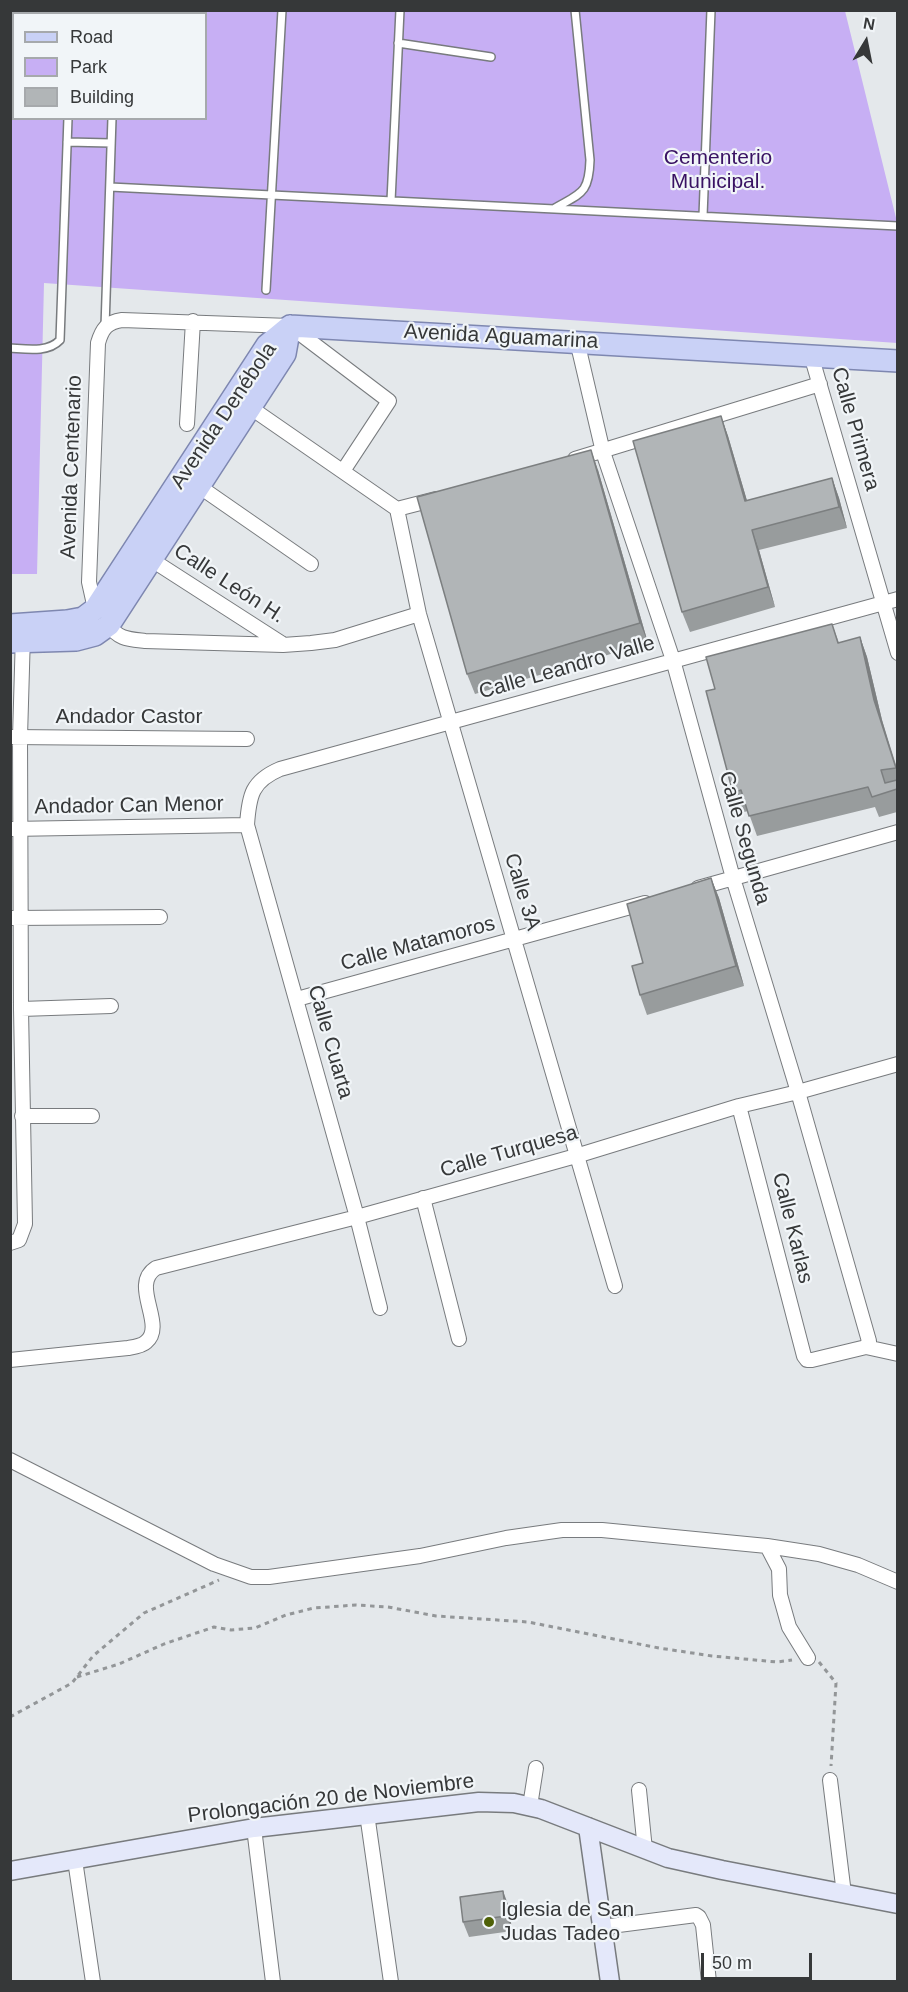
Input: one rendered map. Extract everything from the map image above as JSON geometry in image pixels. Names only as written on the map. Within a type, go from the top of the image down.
[{"type":"main road","name":"Avenida Aguamarina","points":[[290,326],[897,361]]},
{"type":"main road","name":"Avenida Denébola","points":[[102,617],[152,560],[200,487],[285,354],[290,326]]},
{"type":"main road","name":"Avenida Denébola","points":[[102,617],[158,516],[267,345],[290,326]]},
{"type":"main road","points":[[17,634],[83,618],[102,617]]},
{"type":"main road","name":"Prolongación 20 de Noviembre","points":[[10,1871],[254,1828],[479,1802],[514,1803],[530,1806],[668,1858],[897,1904]]},
{"type":"main road","points":[[588,1827],[610,1982]]},
{"type":"street","name":"Avenida Aguamarina","points":[[105,327],[112,321],[122,320],[290,326]]},
{"type":"street","points":[[187,424],[194,321]]},
{"type":"street","points":[[290,326],[389,401],[343,471]]},
{"type":"street","name":"Avenida Centenario","points":[[102,617],[89,582],[98,343],[105,327]]},
{"type":"street","name":"Calle Segunda","points":[[577,341],[603,452],[673,660],[733,878],[798,1092],[869,1341],[866,1347]]},
{"type":"street","name":"Calle Primera","points":[[811,355],[897,653]]},
{"type":"street","points":[[558,464],[820,384]]},
{"type":"street","points":[[251,408],[397,509],[454,493]]},
{"type":"street","points":[[200,487],[311,564]]},
{"type":"street","name":"Calle 3A","points":[[397,509],[419,614],[449,723],[515,940],[615,1286]]},
{"type":"street","name":"Calle León H.","points":[[152,560],[283,645]]},
{"type":"street","name":"Calle Leandro Valle","points":[[255,788],[265,775],[280,769],[897,599]]},
{"type":"street","points":[[102,617],[115,633],[127,639],[283,645],[335,640],[419,614]]},
{"type":"street","points":[[15,1242],[25,1224],[21,1009],[16,918],[17,634]]},
{"type":"street","name":"Andador Castor","points":[[15,737],[247,739]]},
{"type":"street","name":"Calle Cuarta","points":[[255,788],[249,804],[247,825],[297,999],[380,1308]]},
{"type":"street","name":"Andador Can Menor","points":[[16,829],[247,825]]},
{"type":"street","points":[[687,891],[897,832]]},
{"type":"street","name":"Calle Matamoros","points":[[297,999],[664,898]]},
{"type":"street","points":[[16,918],[160,918]]},
{"type":"street","points":[[21,1009],[111,1006]]},
{"type":"street","name":"Calle Turquesa","points":[[10,1360],[139,1346],[146,1343],[152,1327],[146,1290],[147,1275],[156,1268],[357,1217],[897,1064]]},
{"type":"street","name":"Calle Karlas","points":[[739,1107],[804,1356],[807,1359],[866,1347]]},
{"type":"street","points":[[22,1116],[92,1116]]},
{"type":"street","points":[[423,1198],[459,1339]]},
{"type":"street","points":[[866,1347],[897,1354]]},
{"type":"street","points":[[10,1460],[214,1564],[251,1577],[269,1577],[350,1567],[562,1530],[602,1530],[767,1546],[819,1554],[858,1565],[897,1582]]},
{"type":"street","points":[[767,1546],[779,1569],[780,1595],[789,1627],[808,1659]]},
{"type":"street","points":[[530,1806],[536,1768]]},
{"type":"street","points":[[830,1780],[844,1894]]},
{"type":"street","points":[[639,1790],[645,1850]]},
{"type":"street","points":[[368,1814],[391,1982]]},
{"type":"street","points":[[254,1828],[273,1982]]},
{"type":"street","points":[[75,1860],[93,1982]]},
{"type":"street","points":[[603,1927],[696,1915],[703,1925],[710,1982]]},
{"type":"lane","points":[[266,290],[282,10]]},
{"type":"lane","points":[[391,201],[400,10]]},
{"type":"lane","points":[[554,209],[581,193],[590,180],[575,10]]},
{"type":"lane","points":[[703,216],[711,10]]},
{"type":"lane","points":[[398,44],[491,57]]},
{"type":"lane","points":[[10,348],[46,348],[60,340],[68,120]]},
{"type":"lane","points":[[105,327],[112,120]]},
{"type":"lane","points":[[67,142],[111,143]]},
{"type":"lane","points":[[110,187],[897,226]]},
{"type":"path","points":[[10,1717],[72,1683],[93,1656],[144,1613],[238,1574]]},
{"type":"path","points":[[77,1677],[120,1664],[164,1644],[214,1627],[231,1630],[255,1628],[286,1615],[314,1608],[356,1605],[388,1607],[436,1616],[528,1622],[712,1656],[777,1662],[808,1659],[820,1663],[836,1683],[830,1780]]},
{"type":"green space","name":"Cementerio Municipal.","points":[[10,11],[845,11],[897,222],[897,343],[44,283],[37,574],[11,574]]},
{"type":"building","points":[[721,416],[745,501],[832,478],[839,507],[752,530],[768,587],[682,612],[633,441]]},
{"type":"building","points":[[591,450],[640,623],[467,674],[417,497]]},
{"type":"building","points":[[832,624],[838,643],[860,637],[874,700],[896,768],[881,770],[885,783],[897,780],[897,789],[872,797],[868,787],[749,816],[741,790],[733,793],[706,691],[715,689],[706,657]]},
{"type":"building","points":[[711,878],[736,966],[640,995],[632,966],[643,963],[627,904]]},
{"type":"building","points":[[503,1891],[506,1916],[463,1922],[460,1897]]},
{"type":"place","name":"Iglesia de San Judas Tadeo","points":[[489,1922]]}]
